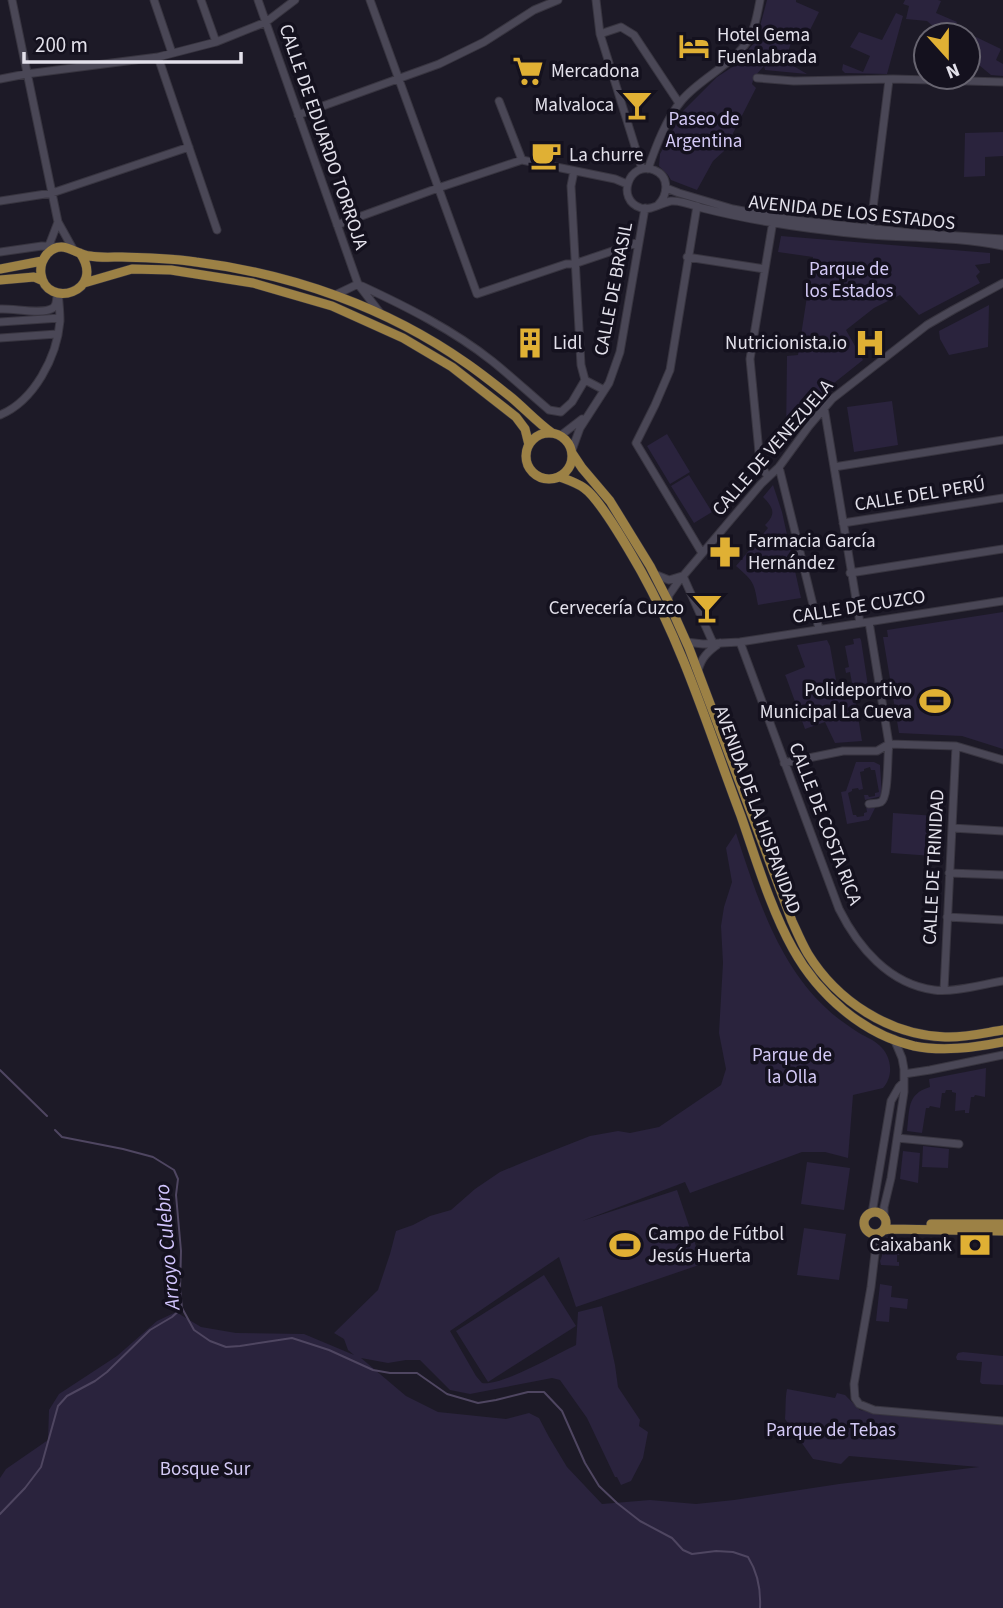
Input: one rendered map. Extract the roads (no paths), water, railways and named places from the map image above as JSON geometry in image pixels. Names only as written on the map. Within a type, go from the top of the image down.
[{"type":"main road","points":[[47,251],[41,275],[43,281],[49,289],[68,294],[84,283],[88,273],[86,262],[76,251]]},
{"type":"main road","points":[[0,269],[47,251],[76,251],[94,257],[174,259],[215,264],[278,277],[335,295],[413,330],[467,364],[567,442],[572,451],[570,467],[560,477],[539,477],[526,459],[529,445],[525,429],[516,417],[452,367],[403,338],[332,306],[253,283],[172,270],[132,269],[84,283]]},
{"type":"main road","points":[[0,280],[34,277],[43,281]]},
{"type":"main road","points":[[529,445],[539,436],[556,435]]},
{"type":"main road","name":"AVENIDA DE LA HISPANIDAD","points":[[572,451],[582,468],[610,502],[668,601],[698,672],[792,921],[809,956],[852,1003],[875,1019],[900,1030],[947,1037],[1003,1030]]},
{"type":"main road","name":"AVENIDA DE LA HISPANIDAD","points":[[560,477],[587,490],[620,536],[653,593],[684,663],[781,926],[805,969],[832,1000],[867,1027],[894,1040],[913,1046],[951,1049],[1003,1042]]},
{"type":"main road","points":[[882,1225],[880,1214],[872,1213],[866,1218],[865,1226],[869,1232],[892,1223],[1003,1224]]},
{"type":"main road","points":[[882,1225],[899,1229],[1003,1231]]},
{"type":"street","points":[[12,0],[58,222],[76,251]]},
{"type":"street","points":[[155,0],[172,53]]},
{"type":"street","points":[[201,0],[216,43]]},
{"type":"street","name":"CALLE DE EDUARDO TORROJA","points":[[258,0],[358,284],[382,314]]},
{"type":"street","points":[[0,79],[158,57],[216,43],[266,23],[295,0]]},
{"type":"street","points":[[370,0],[477,294],[639,243]]},
{"type":"street","points":[[298,115],[439,64],[484,42],[534,10],[558,0]]},
{"type":"street","points":[[596,0],[600,34],[645,169]]},
{"type":"street","points":[[645,169],[680,103],[745,46],[754,27],[760,0]]},
{"type":"street","points":[[600,34],[621,27],[634,35],[680,103]]},
{"type":"street","points":[[158,57],[217,230]]},
{"type":"street","points":[[757,78],[1003,82]]},
{"type":"street","points":[[870,232],[889,80]]},
{"type":"street","points":[[499,102],[522,160]]},
{"type":"street","points":[[0,201],[52,193],[188,147]]},
{"type":"street","points":[[337,225],[522,160],[615,179],[627,184]]},
{"type":"street","points":[[645,169],[653,170],[663,177],[666,188],[663,200],[658,205],[645,208],[630,201],[626,190],[632,174],[645,169]]},
{"type":"street","points":[[335,295],[358,284],[409,308],[491,360],[549,410],[561,412],[572,402],[585,380],[581,365],[575,264],[571,186],[574,171]]},
{"type":"street","name":"AVENIDA DE LOS ESTADOS","points":[[666,188],[773,220]]},
{"type":"street","name":"AVENIDA DE LOS ESTADOS","points":[[658,205],[674,200],[773,220],[1003,246]]},
{"type":"street","points":[[697,206],[670,370],[636,443],[702,553]]},
{"type":"street","name":"CALLE DE BRASIL","points":[[572,451],[580,428],[613,373],[620,352],[645,208]]},
{"type":"street","points":[[768,477],[762,467],[759,452],[750,359],[773,220]]},
{"type":"street","points":[[0,252],[47,251],[58,222]]},
{"type":"street","name":"AVENIDA DE LOS ESTADOS","points":[[870,232],[1003,239]]},
{"type":"street","points":[[687,257],[765,269]]},
{"type":"street","name":"CALLE DE VENEZUELA","points":[[668,601],[670,591],[779,467],[824,407],[927,325],[1003,283]]},
{"type":"street","points":[[990,291],[1003,293]]},
{"type":"street","points":[[0,309],[40,311],[52,308],[56,304],[58,293]]},
{"type":"street","points":[[0,413],[12,410],[31,391],[43,373],[54,349],[60,318],[58,293]]},
{"type":"street","points":[[0,322],[60,318]]},
{"type":"street","points":[[0,338],[57,334]]},
{"type":"street","points":[[585,380],[604,390]]},
{"type":"street","points":[[824,407],[860,623]]},
{"type":"street","name":"CALLE DE BRASIL","points":[[556,435],[591,412]]},
{"type":"street","points":[[834,467],[1003,440]]},
{"type":"street","points":[[779,467],[819,629]]},
{"type":"street","name":"CALLE DEL PERÚ","points":[[843,523],[1003,498]]},
{"type":"street","points":[[850,573],[1003,548]]},
{"type":"street","points":[[654,574],[669,580],[683,576],[716,643],[700,662],[698,672]]},
{"type":"street","name":"CALLE DE CUZCO","points":[[686,642],[703,645],[740,642],[1003,601]]},
{"type":"street","points":[[869,622],[889,744],[884,799],[869,804]]},
{"type":"street","name":"CALLE DE COSTA RICA","points":[[740,642],[832,892],[846,924],[868,954],[895,976],[934,990],[1003,981]]},
{"type":"street","points":[[784,763],[843,751],[877,751],[889,744],[956,746],[1003,760]]},
{"type":"street","name":"CALLE DE TRINIDAD","points":[[944,990],[956,746]]},
{"type":"street","points":[[951,828],[1003,831]]},
{"type":"street","points":[[949,873],[1003,875]]},
{"type":"street","points":[[947,917],[1003,920]]},
{"type":"street","points":[[894,1040],[902,1058],[904,1092],[882,1225],[876,1245],[854,1390],[859,1404],[874,1410],[1003,1421]]},
{"type":"street","points":[[904,1074],[1003,1055]]},
{"type":"street","points":[[872,1213],[891,1101],[903,1083]]},
{"type":"street","points":[[897,1138],[959,1144]]},
{"type":"waterway","name":"Arroyo Culebro","points":[[0,1070],[47,1116]]},
{"type":"waterway","name":"Arroyo Culebro","points":[[55,1130],[62,1137],[153,1157],[174,1170],[178,1179],[176,1195],[182,1308],[194,1330],[210,1341],[226,1347],[292,1338],[329,1350],[373,1370],[417,1373],[447,1394],[478,1403],[528,1392],[544,1392],[562,1411],[585,1463],[599,1486],[640,1521],[672,1538],[683,1550],[692,1554],[733,1552],[748,1557],[758,1582],[760,1608]]},
{"type":"waterway","points":[[0,1514],[41,1467],[58,1406],[67,1396],[107,1372],[150,1330],[181,1309]]},
{"type":"place","name":"Hotel Gema Fuenlabrada","points":[[694,46]]},
{"type":"place","name":"Mercadona","points":[[528,71]]},
{"type":"place","name":"Malvaloca","points":[[637,105]]},
{"type":"place","name":"La churre","points":[[546,155]]},
{"type":"place","name":"Lidl","points":[[530,343]]},
{"type":"place","name":"Nutricionista.io","points":[[870,343]]},
{"type":"place","name":"Farmacia García Hernández","points":[[725,552]]},
{"type":"place","name":"Cervecería Cuzco","points":[[707,608]]},
{"type":"place","name":"Polideportivo Municipal La Cueva","points":[[935,701]]},
{"type":"place","name":"Campo de Fútbol Jesús Huerta","points":[[625,1245]]},
{"type":"place","name":"Caixabank","points":[[975,1245]]},
{"type":"park label","name":"Paseo de Argentina","points":[[704,130]]},
{"type":"park label","name":"Parque de los Estados","points":[[849,280]]},
{"type":"park label","name":"Parque de la Olla","points":[[792,1066]]},
{"type":"park label","name":"Parque de Tebas","points":[[831,1430]]},
{"type":"park label","name":"Bosque Sur","points":[[205,1469]]}]
